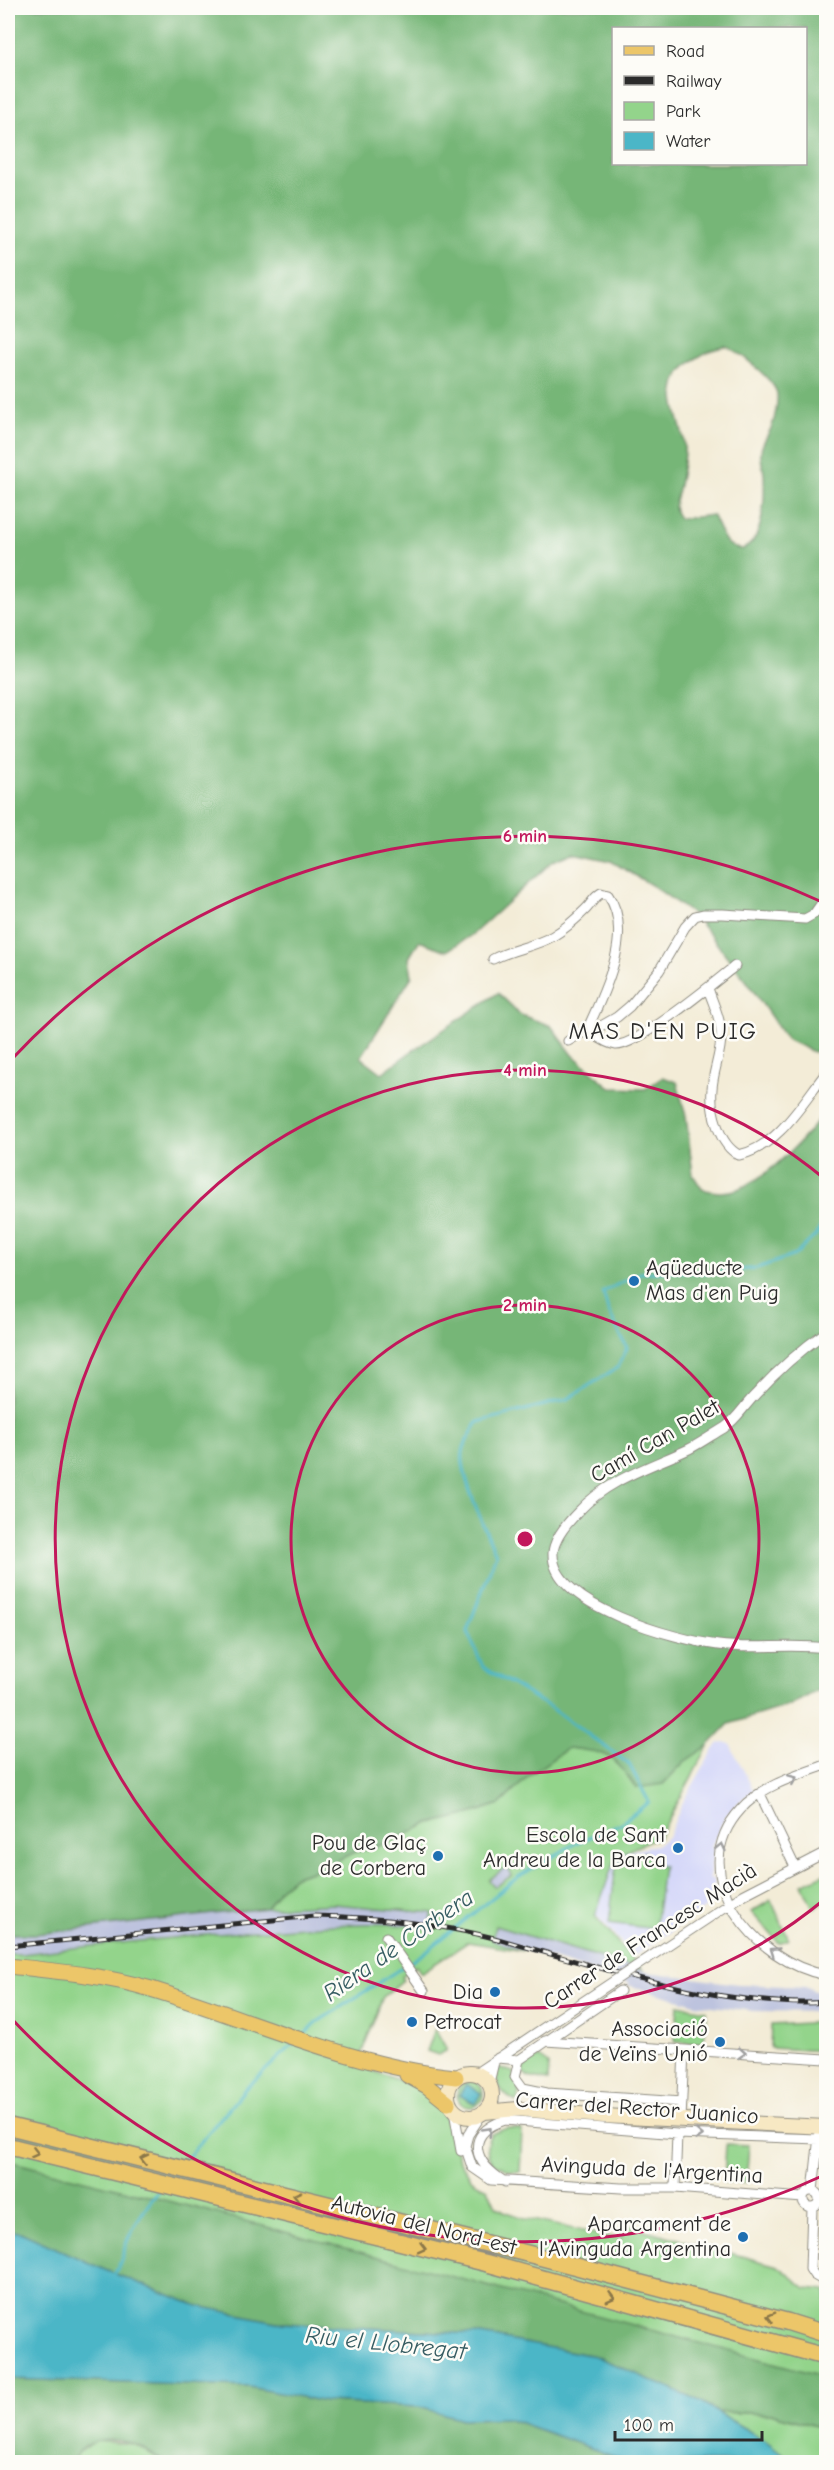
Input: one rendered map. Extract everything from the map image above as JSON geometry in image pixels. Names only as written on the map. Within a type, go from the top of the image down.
[{"type":"highway","name":"Autovia del Nord-est","points":[[8,2126],[529,2254],[826,2334]]},
{"type":"highway","name":"Autovia del Nord-est","points":[[8,2146],[486,2263],[826,2357]]},
{"type":"main road","points":[[8,1966],[66,1972],[149,1988],[394,2068],[456,2077],[476,2073],[483,2077],[490,2086],[492,2101],[483,2113],[466,2117],[427,2086],[394,2068]]},
{"type":"main road","points":[[451,2107],[449,2086],[456,2077]]},
{"type":"main road","name":"Carrer del Rector Juanico","points":[[490,2086],[518,2109]]},
{"type":"main road","name":"Carrer del Rector Juanico","points":[[483,2113],[518,2109],[679,2127],[821,2131]]},
{"type":"street","points":[[493,959],[507,952],[536,945],[555,934],[588,906],[592,898],[601,893],[608,895],[616,905],[620,933],[610,970],[587,1030]]},
{"type":"street","points":[[568,1041],[610,1021],[630,1006],[659,971],[685,927],[695,916],[723,914],[805,919],[814,914],[826,897]]},
{"type":"street","points":[[587,1030],[616,1045],[627,1042],[663,1021],[735,966]]},
{"type":"street","points":[[708,988],[722,1030],[711,1096],[723,1143],[730,1150],[738,1155],[760,1148],[785,1124],[826,1073]]},
{"type":"street","name":"Camí Can Palet","points":[[826,1332],[774,1376],[727,1426],[691,1448],[624,1478],[586,1504],[559,1537],[553,1552],[556,1565],[566,1583],[585,1599],[617,1616],[691,1640],[716,1645],[742,1648],[774,1646],[826,1648]]},
{"type":"street","points":[[826,1765],[760,1794],[745,1804],[732,1819],[720,1846],[720,1877],[729,1904],[760,1942],[788,1961],[826,1975]]},
{"type":"street","points":[[760,1794],[795,1867]]},
{"type":"street","name":"Carrer de Francesc Macià","points":[[476,2073],[729,1904],[826,1852]]},
{"type":"street","points":[[386,1937],[424,1991]]},
{"type":"street","name":"Carrer de Francesc Macià","points":[[519,2060],[620,1991]]},
{"type":"street","points":[[545,2042],[826,2059]]},
{"type":"street","points":[[675,2188],[684,2050]]},
{"type":"street","points":[[490,2086],[496,2060],[519,2060]]},
{"type":"street","name":"Carrer del Rector Juanico","points":[[519,2060],[515,2077],[523,2088],[557,2093],[682,2102]]},
{"type":"street","name":"Avinguda de l'Argentina","points":[[451,2107],[460,2151],[468,2170],[487,2184],[497,2186],[501,2180]]},
{"type":"street","name":"Avinguda de l'Argentina","points":[[483,2113],[468,2135],[465,2146],[467,2157],[477,2172],[491,2180],[675,2188],[803,2198]]},
{"type":"street","name":"Carrer del Rector Juanico","points":[[501,2180],[483,2165],[478,2157],[478,2149],[479,2141],[489,2127],[505,2120],[679,2127]]},
{"type":"street","points":[[821,2131],[820,2195],[818,2203],[812,2208],[809,2259],[814,2276],[826,2282]]},
{"type":"street","points":[[812,2208],[805,2205],[803,2198],[808,2192],[820,2195]]},
{"type":"shaded area","name":"Escola de Sant Andreu de la Barca","points":[[719,1743],[730,1744],[754,1791],[742,1799],[725,1817],[711,1847],[714,1849],[709,1879],[714,1880],[716,1898],[709,1906],[634,1956],[596,1915],[616,1855],[656,1845],[668,1837],[682,1804],[709,1757]]},
{"type":"shaded area","points":[[507,1866],[513,1875],[495,1888],[489,1880]]},
{"type":"shaded area","points":[[334,1904],[433,1913],[428,1929],[356,1924],[318,1926],[150,1939],[8,1954],[8,1934],[36,1934],[266,1908]]},
{"type":"shaded area","points":[[495,1926],[647,1972],[738,1984],[807,1987],[819,1993],[826,1992],[826,2012],[754,2011],[695,2004],[627,1985],[630,1983],[492,1940]]},
{"type":"green space","points":[[8,8],[826,8],[826,1050],[813,1052],[786,1039],[748,983],[695,916],[653,886],[611,861],[573,853],[553,861],[473,934],[447,951],[419,941],[409,958],[412,976],[361,1057],[382,1073],[498,993],[521,1015],[551,1026],[573,1055],[611,1088],[645,1089],[663,1077],[677,1082],[686,1116],[693,1175],[702,1189],[715,1192],[729,1192],[738,1189],[763,1175],[799,1143],[826,1109],[826,1686],[793,1704],[729,1724],[709,1745],[684,1762],[663,1784],[636,1788],[622,1768],[609,1757],[592,1751],[568,1748],[531,1774],[500,1804],[428,1824],[388,1843],[352,1853],[324,1867],[295,1876],[278,1890],[266,1908],[36,1934],[8,1934]],"holes":[[[725,347],[755,366],[770,382],[777,394],[773,423],[761,451],[764,505],[760,527],[750,544],[743,549],[731,546],[727,542],[712,515],[680,519],[674,507],[684,459],[683,436],[674,400],[675,383],[683,370],[705,353]]]},
{"type":"green space","points":[[709,1745],[659,1837],[616,1856],[595,1916],[642,1970],[495,1926],[492,1940],[524,1951],[468,1942],[421,1973],[416,1966],[402,1976],[403,1980],[383,1997],[357,2065],[423,2089],[440,2109],[449,2126],[459,2160],[472,2180],[488,2189],[496,2206],[504,2211],[527,2219],[620,2239],[626,2225],[778,2266],[806,2288],[826,2290],[826,2377],[8,2161],[8,1954],[328,1925],[388,1924],[428,1929],[433,1913],[334,1904],[266,1908],[278,1890],[295,1876],[324,1867],[352,1853],[388,1843],[428,1824],[500,1804],[531,1774],[568,1748],[598,1751],[663,1784],[684,1762]],"holes":[[[507,1866],[512,1875],[495,1887],[489,1880]]]},
{"type":"green space","points":[[645,1852],[652,1865],[663,1866],[655,1929],[609,1923],[618,1863]]},
{"type":"green space","points":[[826,1873],[826,1902],[813,1908],[802,1884]]},
{"type":"green space","points":[[771,1900],[789,1939],[779,1943],[751,1912]]},
{"type":"green space","points":[[678,2005],[706,2010],[704,2044],[675,2042]]},
{"type":"green space","points":[[826,2022],[826,2051],[770,2048],[771,2025]]},
{"type":"green space","points":[[435,2029],[446,2048],[446,2051],[438,2055],[427,2051]]},
{"type":"green space","points":[[539,2057],[549,2064],[548,2081],[528,2077],[522,2071],[524,2066]]},
{"type":"green space","points":[[498,2067],[513,2072],[520,2088],[517,2102],[500,2088],[496,2078]]},
{"type":"green space","points":[[470,2081],[480,2084],[483,2094],[480,2104],[470,2107],[460,2104],[457,2094],[460,2084]]},
{"type":"green space","points":[[507,2128],[522,2130],[520,2172],[511,2171],[492,2163],[488,2156],[487,2145],[491,2134]]},
{"type":"green space","points":[[726,2144],[749,2145],[746,2183],[724,2182]]},
{"type":"green space","points":[[8,2161],[200,2209],[826,2377],[826,2429],[774,2414],[717,2412],[694,2399],[595,2356],[475,2334],[282,2323],[198,2306],[105,2270],[20,2232],[8,2231]]},
{"type":"green space","points":[[8,2379],[249,2387],[326,2402],[419,2407],[462,2419],[507,2418],[629,2462],[165,2462],[136,2445],[109,2440],[84,2448],[74,2462],[8,2462]]},
{"type":"green space","points":[[717,2412],[774,2414],[826,2429],[826,2462],[793,2462],[766,2441]]},
{"type":"green space","points":[[95,2441],[134,2444],[165,2462],[74,2462],[77,2454]]},
{"type":"water","points":[[466,2084],[481,2093],[475,2104],[459,2095]]},
{"type":"water","name":"Riu el Llobregat","points":[[8,2231],[20,2232],[105,2270],[198,2306],[282,2323],[475,2334],[595,2356],[694,2399],[766,2441],[793,2462],[629,2462],[507,2418],[462,2419],[419,2407],[326,2402],[249,2387],[8,2379]]},
{"type":"waterway","name":"Riera de Corbera","points":[[304,2035],[316,2023],[423,1954],[518,1877],[576,1843],[620,1824],[649,1802],[629,1764],[553,1709],[483,1667],[467,1631],[496,1554],[474,1503],[463,1462],[465,1444],[478,1422],[568,1399],[618,1367],[627,1348],[608,1310],[603,1292],[640,1273],[672,1271],[715,1273],[757,1268],[795,1255],[815,1236],[826,1219]]},
{"type":"waterway","name":"Riera de Corbera","points":[[183,2163],[245,2089],[295,2043]]},
{"type":"waterway","name":"Riera de Corbera","points":[[113,2276],[136,2224],[161,2188]]},
{"type":"railway","points":[[8,1946],[314,1916],[359,1918],[427,1925],[472,1933],[694,1991],[774,2002],[826,2002]]},
{"type":"place","name":"Aqüeducte Mas d'en Puig","points":[[634,1281]]},
{"type":"place","name":"Escola de Sant Andreu de la Barca","points":[[678,1848]]},
{"type":"place","name":"Pou de Glaç de Corbera","points":[[438,1856]]},
{"type":"place","name":"Dia","points":[[495,1992]]},
{"type":"place","name":"Petrocat","points":[[412,2022]]},
{"type":"place","name":"Associació de Veïns Unió","points":[[720,2042]]},
{"type":"place","name":"Aparcament de l'Avinguda Argentina","points":[[743,2237]]},
{"type":"district","name":"MAS D'EN PUIG","points":[[663,1031]]}]
